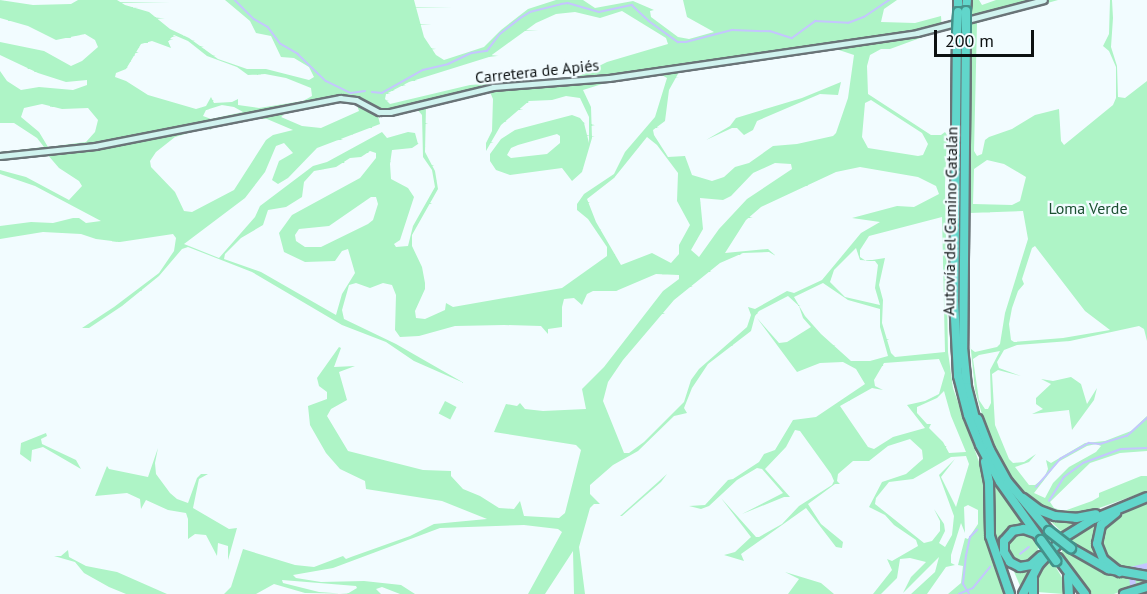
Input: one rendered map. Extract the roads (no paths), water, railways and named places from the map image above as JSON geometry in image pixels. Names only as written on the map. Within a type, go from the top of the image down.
[{"type":"highway","name":"Autovía del Camino Catalán","points":[[958,0],[962,11],[962,320],[966,380],[981,443]]},
{"type":"highway","name":"Autovía del Camino Catalán","points":[[962,11],[967,0]]},
{"type":"highway","name":"Autovía del Camino Catalán","points":[[962,31],[954,321],[962,393],[981,443]]},
{"type":"highway","points":[[962,320],[975,409],[987,444],[1008,482],[1026,507],[1049,531],[1096,563],[1119,572],[1147,576]]},
{"type":"highway","points":[[981,443],[988,475],[991,541],[1010,594]]},
{"type":"highway","points":[[981,443],[1040,537],[1083,594]]},
{"type":"highway","points":[[1008,482],[1034,507],[1055,516],[1076,518],[1118,508]]},
{"type":"highway","points":[[1040,537],[1022,529],[1009,534],[1003,547],[1008,560],[1017,566],[1028,566],[1080,526],[1147,497]]},
{"type":"highway","points":[[1119,572],[1101,556],[1097,537],[1106,520],[1132,503]]},
{"type":"highway","points":[[990,525],[1016,594]]},
{"type":"highway","points":[[1023,594],[1032,575],[1056,544]]},
{"type":"highway","points":[[1057,560],[1083,594]]},
{"type":"highway","points":[[1032,575],[1033,594]]},
{"type":"highway","points":[[1068,577],[1069,594]]},
{"type":"highway","points":[[1124,594],[1147,587]]},
{"type":"street","name":"Carretera de Apiés","points":[[0,156],[94,146],[340,98],[390,112],[493,87],[609,78],[917,33],[1044,0]]},
{"type":"waterway","points":[[235,0],[254,19],[268,27],[281,44],[298,54],[326,81],[351,93],[365,91]]},
{"type":"waterway","points":[[372,92],[382,93],[423,70],[448,64],[472,53],[487,51],[500,34],[530,12],[561,4],[568,3],[599,12],[632,5],[649,21],[678,42],[686,42],[732,30],[770,31],[792,38],[815,21],[848,23],[864,17],[889,0]]},
{"type":"waterway","points":[[1036,487],[1060,459],[1089,443],[1100,444],[1127,436],[1147,418]]},
{"type":"waterway","points":[[1049,501],[1064,477],[1083,463],[1121,449],[1147,448]]},
{"type":"waterway","points":[[969,594],[963,584],[966,556],[970,537],[977,530]]},
{"type":"waterway","points":[[1020,554],[1029,547]]},
{"type":"waterway","points":[[1134,593],[1131,570],[1147,566]]},
{"type":"waterway","points":[[959,594],[973,588],[990,567]]},
{"type":"park label","name":"Loma Verde","points":[[1088,208]]}]
